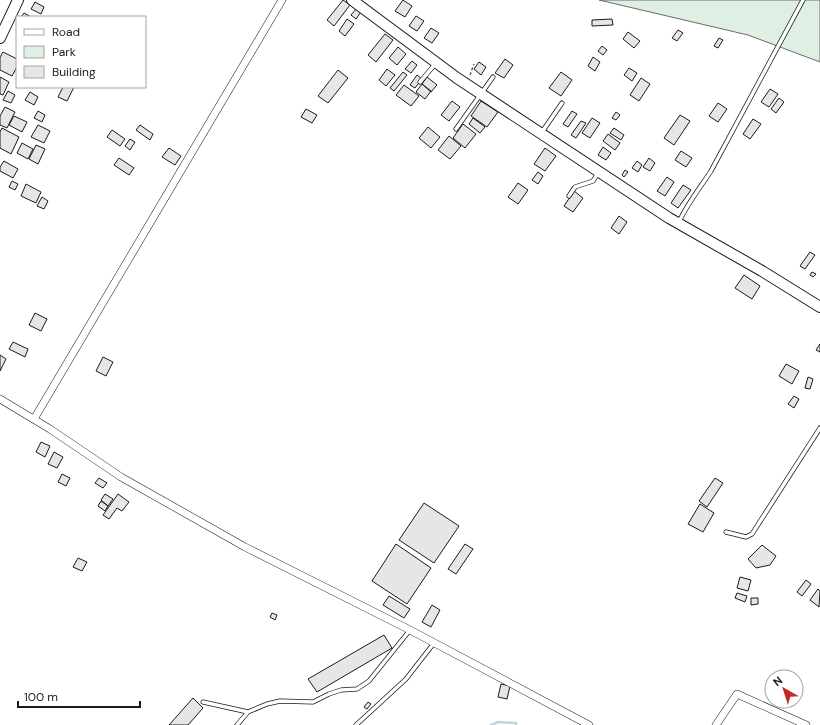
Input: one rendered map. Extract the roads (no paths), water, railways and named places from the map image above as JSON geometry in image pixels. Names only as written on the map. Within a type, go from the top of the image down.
[{"type":"street","points":[[0,38],[18,0]]},
{"type":"street","points":[[34,419],[282,0]]},
{"type":"street","points":[[352,0],[466,84],[679,223],[762,271],[820,307]]},
{"type":"street","points":[[0,399],[50,429],[121,477],[245,548],[410,630],[589,725]]},
{"type":"street","points":[[716,725],[737,694],[806,725]]},
{"type":"lane","points":[[679,223],[685,210],[698,193],[711,171],[803,0]]},
{"type":"lane","points":[[420,82],[436,63]]},
{"type":"lane","points":[[456,129],[492,77]]},
{"type":"lane","points":[[541,133],[562,103]]},
{"type":"lane","points":[[569,196],[575,187],[593,180],[599,171]]},
{"type":"lane","points":[[726,532],[746,537],[752,534],[820,428]]},
{"type":"lane","points":[[237,725],[248,712],[267,704],[280,701],[313,702],[341,690],[357,689],[369,681],[410,630]]},
{"type":"lane","points":[[356,725],[406,680],[434,643]]},
{"type":"lane","points":[[203,702],[248,712]]},
{"type":"waterway","points":[[491,725],[498,722],[516,723],[516,725]]}]
